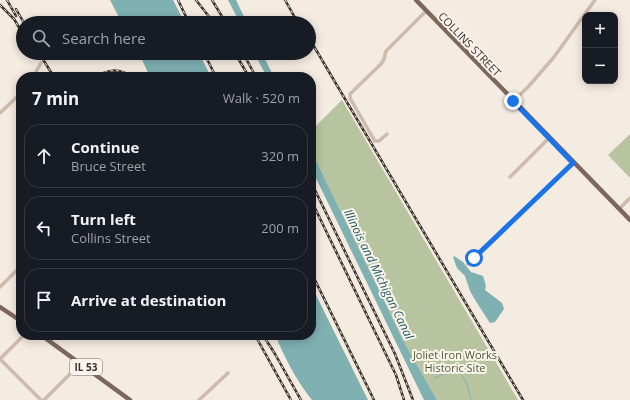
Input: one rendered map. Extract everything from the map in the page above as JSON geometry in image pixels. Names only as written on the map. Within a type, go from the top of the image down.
[{"type":"main road","name":"COLLINS STREET","points":[[416,0],[630,220]]},
{"type":"main road","points":[[0,307],[16,318]]},
{"type":"main road","name":"IL 53","points":[[48,340],[129,400]]},
{"type":"street","points":[[513,101],[528,87],[554,57],[595,0]]},
{"type":"street","points":[[387,134],[379,141],[373,138],[350,98],[350,94],[381,64],[386,51],[426,11]]},
{"type":"street","points":[[35,72],[41,63]]},
{"type":"street","points":[[0,113],[16,98]]},
{"type":"street","points":[[510,177],[549,138]]},
{"type":"street","points":[[468,264],[573,163]]},
{"type":"street","points":[[619,209],[630,198]]},
{"type":"street","points":[[0,287],[16,271]]},
{"type":"street","points":[[19,340],[0,359],[41,400]]},
{"type":"street","points":[[44,400],[80,364]]},
{"type":"street","points":[[200,400],[228,372]]},
{"type":"green space","name":"Joliet Iron Works Historic Site","points":[[342,100],[518,400],[437,400],[404,342],[316,160],[316,126]]},
{"type":"green space","points":[[630,134],[630,178],[608,155]]},
{"type":"water","points":[[110,0],[173,0],[181,16],[118,16]]},
{"type":"water","points":[[228,0],[236,0],[244,16],[236,16]]},
{"type":"water","points":[[142,60],[202,60],[208,72],[148,72]]},
{"type":"water","points":[[258,60],[266,60],[272,72],[264,72]]},
{"type":"water","name":"Illinois and Michigan Canal","points":[[316,160],[404,342],[437,400],[424,400],[316,178]]},
{"type":"water","points":[[454,256],[463,262],[471,272],[483,276],[486,286],[485,290],[502,303],[504,309],[495,322],[490,323],[477,303],[470,291],[465,276],[457,268],[453,257]]},
{"type":"water","points":[[316,295],[368,400],[312,400],[296,377],[277,340],[316,340]]},
{"type":"waterway","points":[[435,378],[443,374],[459,373],[466,382],[471,400]]},
{"type":"railway","points":[[7,0],[16,16]]},
{"type":"railway","points":[[178,0],[186,16]]},
{"type":"railway","points":[[196,0],[209,16]]},
{"type":"railway","points":[[212,0],[222,16]]},
{"type":"railway","points":[[285,0],[294,16]]},
{"type":"railway","points":[[0,5],[16,22]]},
{"type":"railway","points":[[16,9],[20,16]]},
{"type":"railway","points":[[316,50],[523,400]]},
{"type":"railway","points":[[43,60],[51,72]]},
{"type":"railway","points":[[208,60],[214,72]]},
{"type":"railway","points":[[239,60],[246,72]]},
{"type":"railway","points":[[247,60],[253,72]]},
{"type":"railway","points":[[106,72],[122,72]]},
{"type":"railway","points":[[316,192],[395,354],[413,400]]},
{"type":"railway","points":[[316,210],[396,375],[404,400]]},
{"type":"railway","points":[[316,282],[374,400]]},
{"type":"railway","points":[[258,340],[291,400]]},
{"type":"railway","points":[[266,340],[301,400]]},
{"type":"route","points":[[474,258],[573,163],[513,101]]}]
